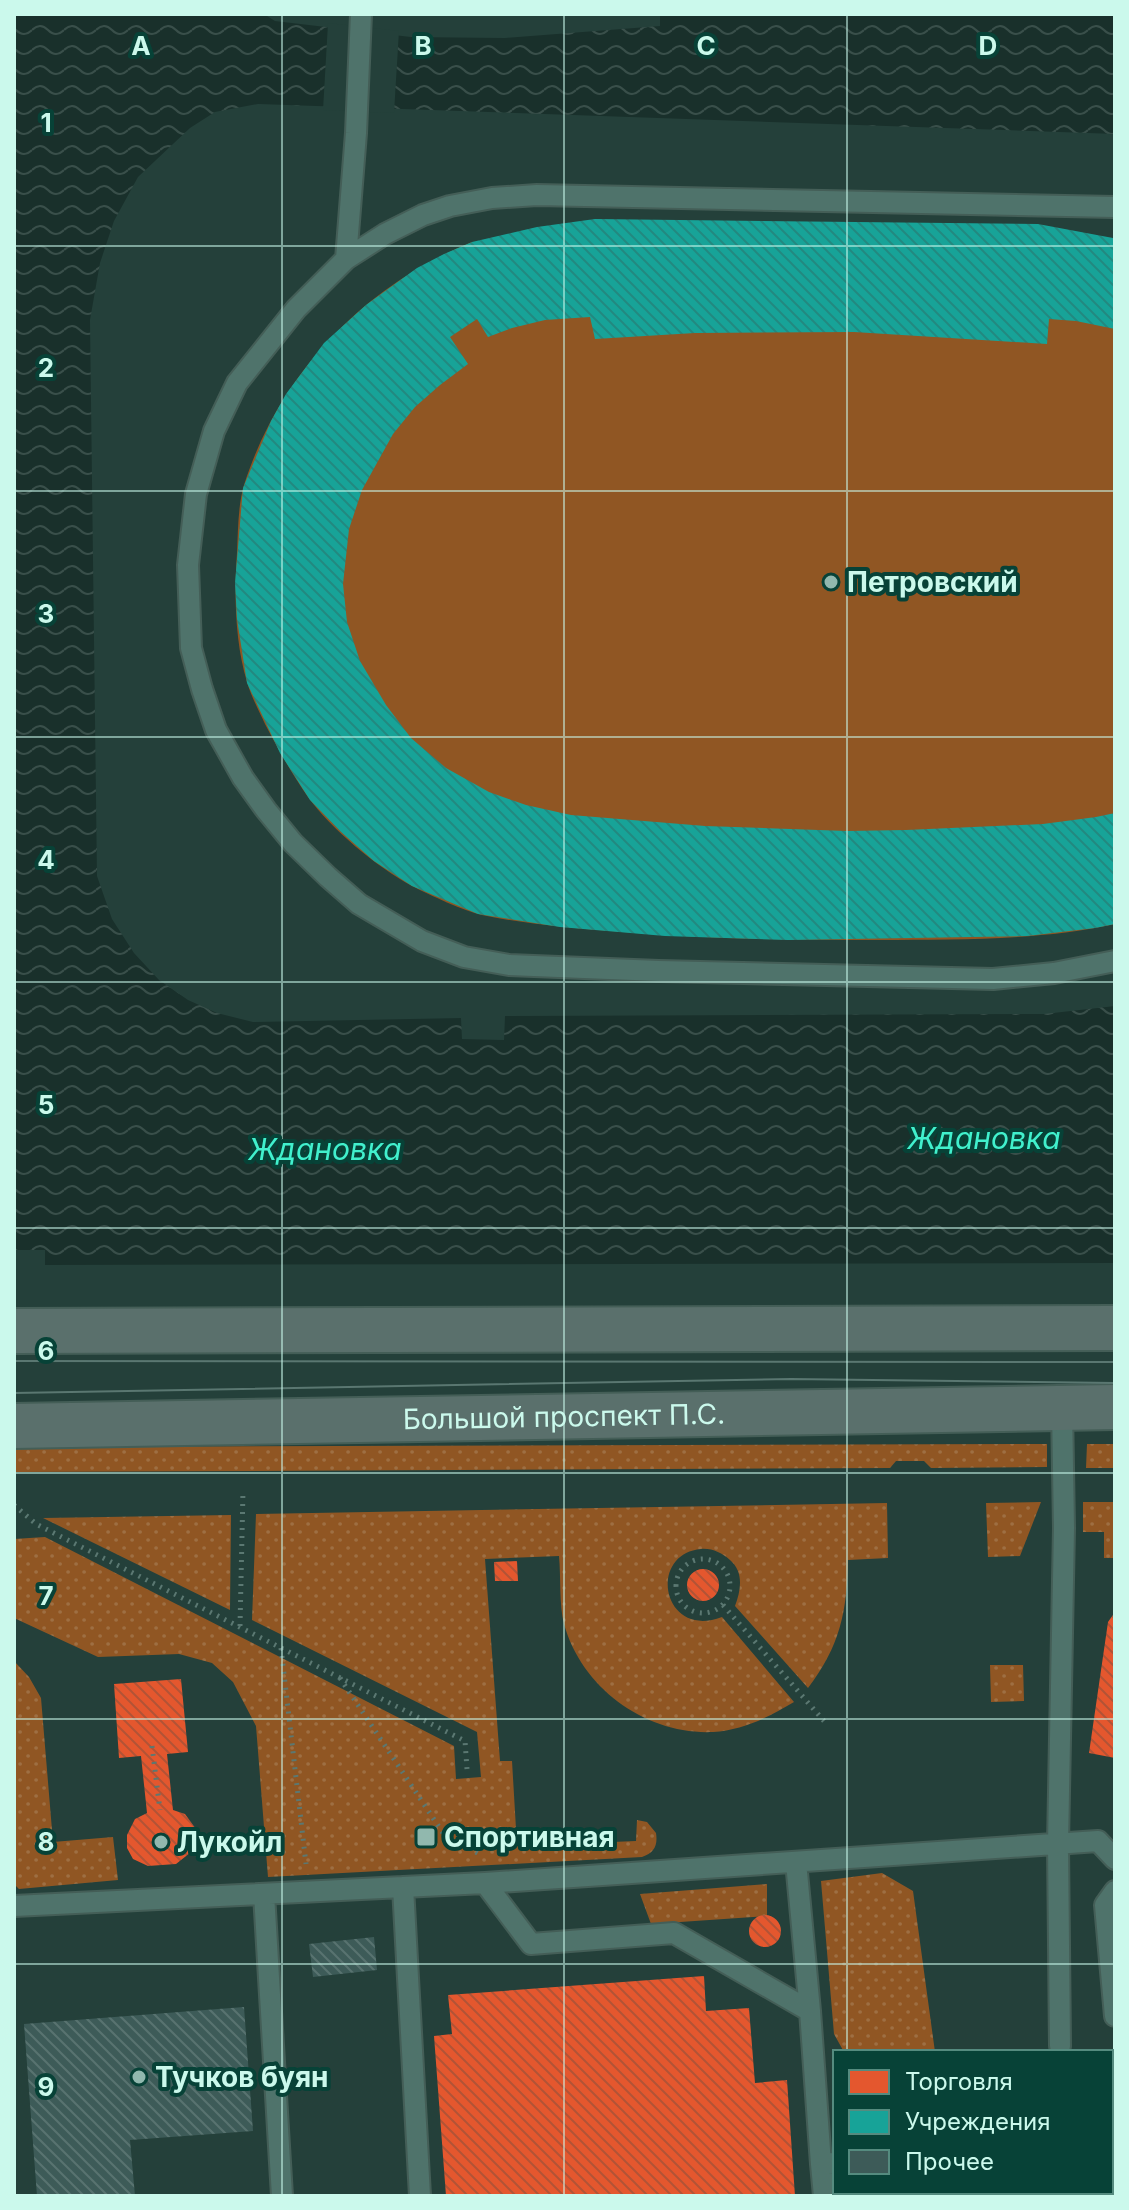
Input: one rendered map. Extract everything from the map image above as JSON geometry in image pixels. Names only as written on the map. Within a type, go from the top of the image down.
[{"type":"main road","points":[[14,1331],[1115,1328]]},
{"type":"main road","name":"Большой проспект П.С.","points":[[14,1426],[1115,1407]]},
{"type":"lane","points":[[346,259],[361,14]]},
{"type":"lane","points":[[1115,207],[537,195],[492,198],[423,215],[346,259],[296,309],[237,383],[214,431],[196,494],[188,565],[191,648],[216,730],[243,778],[293,843],[328,877],[359,904],[422,941],[464,957],[509,965],[659,971],[993,979],[1054,973],[1115,961]]},
{"type":"lane","points":[[1060,2046],[1058,1844],[1064,1528],[1062,1407]]},
{"type":"lane","points":[[14,1906],[485,1883],[1098,1841],[1115,1859]]},
{"type":"lane","points":[[796,1862],[828,2163],[824,2196]]},
{"type":"lane","points":[[485,1883],[531,1944],[674,1933],[810,2011]]},
{"type":"lane","points":[[403,1887],[420,2196]]},
{"type":"lane","points":[[1115,1891],[1105,1905],[1115,2016]]},
{"type":"lane","points":[[264,1894],[282,2196]]},
{"type":"path","points":[[240,1626],[243,1490]]},
{"type":"path","points":[[14,1505],[36,1524],[465,1741],[467,1769]]},
{"type":"path","points":[[701,1559],[714,1561],[725,1569],[730,1581],[730,1594],[723,1605],[712,1612],[699,1613],[687,1608],[679,1598],[677,1585],[680,1573],[689,1563],[701,1559]]},
{"type":"path","points":[[723,1605],[824,1721]]},
{"type":"path","points":[[281,1647],[310,1891]]},
{"type":"path","points":[[339,1677],[443,1833],[524,1880]]},
{"type":"path","points":[[152,1746],[160,1810]]},
{"type":"shaded area","points":[[1115,238],[1115,924],[1027,936],[846,940],[678,936],[514,921],[466,910],[398,878],[342,834],[308,797],[265,724],[243,667],[236,602],[241,501],[259,444],[279,406],[303,371],[331,338],[396,282],[472,242]]},
{"type":"shaded area","points":[[1047,1444],[1047,1467],[931,1468],[924,1461],[896,1461],[890,1468],[14,1472],[14,1447]]},
{"type":"shaded area","points":[[1087,1444],[1115,1444],[1115,1468],[1086,1468]]},
{"type":"shaded area","points":[[1041,1502],[1020,1556],[988,1557],[986,1503]]},
{"type":"shaded area","points":[[1083,1502],[1115,1502],[1115,1558],[1104,1558],[1104,1532],[1083,1532]]},
{"type":"shaded area","points":[[887,1503],[888,1558],[848,1560],[840,1628],[828,1658],[808,1688],[735,1606],[740,1582],[738,1570],[730,1560],[717,1552],[701,1549],[684,1554],[673,1565],[668,1579],[669,1594],[675,1607],[686,1617],[702,1621],[722,1617],[794,1702],[755,1722],[724,1731],[688,1731],[664,1726],[620,1704],[602,1688],[586,1669],[564,1624],[559,1556],[485,1559],[500,1761],[512,1761],[517,1846],[636,1841],[637,1820],[647,1822],[656,1833],[654,1848],[642,1857],[268,1877],[256,1726],[233,1682],[212,1663],[179,1654],[98,1657],[14,1618],[14,1539],[45,1537],[454,1746],[456,1779],[481,1777],[477,1732],[252,1620],[256,1514]]},
{"type":"shaded area","points":[[231,1515],[230,1610],[43,1518]]},
{"type":"shaded area","points":[[14,1661],[29,1677],[41,1698],[53,1842],[113,1837],[118,1880],[19,1889],[14,1884]]},
{"type":"shaded area","points":[[990,1665],[1023,1665],[1024,1701],[991,1702]]},
{"type":"shaded area","points":[[882,1873],[913,1891],[935,2050],[843,2050],[834,2034],[821,1881]]},
{"type":"shaded area","points":[[767,1884],[767,1916],[651,1924],[640,1894]]},
{"type":"water","name":"Ждановка","points":[[14,14],[264,14],[275,21],[411,37],[505,38],[660,26],[660,14],[1115,14],[1115,134],[258,104],[215,112],[190,128],[138,177],[114,221],[100,263],[90,320],[97,876],[112,919],[134,953],[159,980],[188,1000],[217,1013],[253,1022],[461,1018],[462,1039],[504,1040],[505,1016],[1044,1014],[1115,1006],[1115,1263],[45,1265],[45,1250],[14,1250]]},
{"type":"pier","points":[[328,23],[399,31],[394,113],[323,110]]},
{"type":"building: Торговля","points":[[517,1561],[518,1581],[495,1581],[494,1562]]},
{"type":"building: Торговля","points":[[703,1569],[714,1574],[719,1585],[714,1596],[703,1601],[692,1596],[687,1585],[692,1574]]},
{"type":"building: Торговля","points":[[1115,1612],[1115,1758],[1089,1753],[1108,1622]]},
{"type":"building: Торговля","points":[[181,1679],[188,1752],[167,1754],[173,1810],[185,1814],[196,1829],[195,1849],[176,1864],[148,1866],[133,1859],[127,1848],[127,1835],[135,1819],[147,1813],[141,1756],[119,1758],[114,1684]]},
{"type":"building: Торговля","points":[[765,1915],[776,1920],[781,1931],[776,1942],[765,1947],[754,1942],[749,1931],[754,1920]]},
{"type":"building: Торговля","points":[[704,1976],[706,2011],[749,2008],[755,2083],[787,2080],[795,2196],[446,2196],[434,2036],[452,2034],[448,1995]]},
{"type":"building: Торговля","points":[[1100,2194],[1105,2196],[1006,2196]]},
{"type":"building: Учреждения","points":[[595,219],[1038,224],[1115,238],[1115,329],[1049,319],[1047,344],[854,332],[695,333],[595,339],[590,317],[545,320],[488,337],[477,319],[450,337],[468,364],[415,407],[393,434],[362,490],[349,529],[343,584],[347,622],[360,661],[386,705],[411,738],[446,768],[489,792],[526,805],[571,815],[705,826],[847,831],[1043,824],[1115,813],[1115,924],[1027,936],[788,940],[665,936],[560,927],[478,914],[412,886],[374,861],[310,800],[280,753],[247,683],[237,619],[235,583],[243,488],[271,421],[286,394],[324,343],[366,305],[417,268],[472,242],[537,227]]},
{"type":"building: Прочее","points":[[374,1937],[377,1970],[313,1977],[309,1944]]},
{"type":"building: Прочее","name":"Тучков буян","points":[[244,2007],[253,2131],[130,2140],[135,2196],[37,2196],[24,2024]]},
{"type":"tram line","points":[[14,1361],[1115,1362]]},
{"type":"tram line","points":[[14,1393],[791,1379],[1115,1383]]},
{"type":"place","name":"Петровский","points":[[831,582]]},
{"type":"place","name":"Спортивная","points":[[426,1837]]},
{"type":"place","name":"Лукойл","points":[[161,1842]]},
{"type":"place","name":"Тучков буян","points":[[139,2077]]}]
